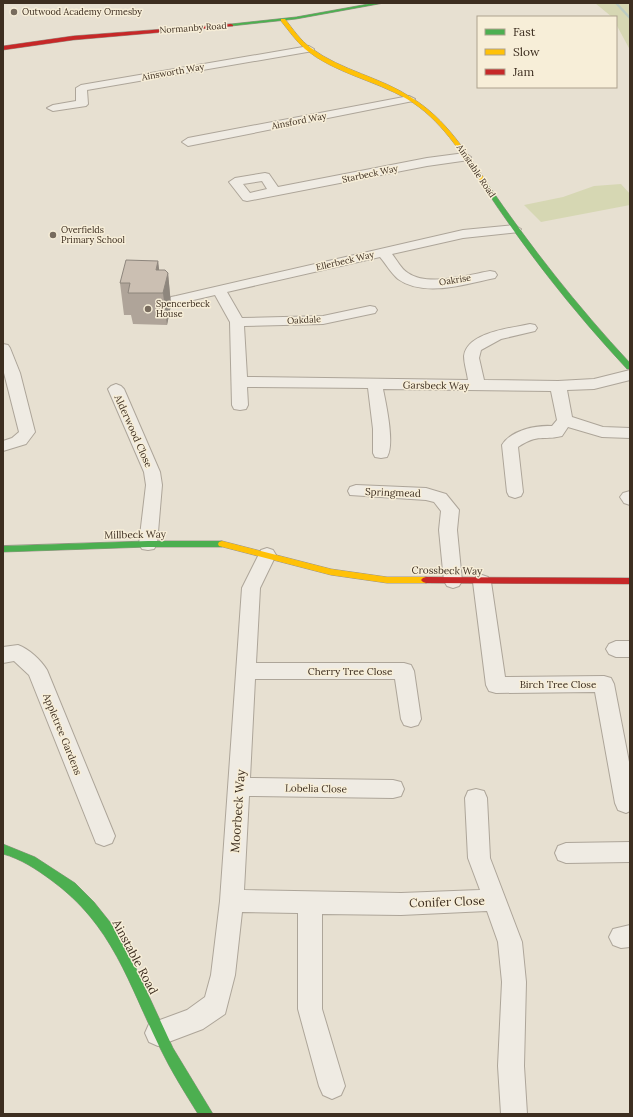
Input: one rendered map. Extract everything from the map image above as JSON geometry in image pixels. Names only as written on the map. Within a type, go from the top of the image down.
[{"type":"street","name":"Normanby Road","points":[[3,48],[109,34],[283,20],[332,13],[382,3]]},
{"type":"street","name":"Ainstable Road","points":[[283,20],[309,49],[335,64],[392,88],[443,124],[514,229],[596,332],[630,367]]},
{"type":"street","name":"Ainsworth Way","points":[[53,108],[82,104],[81,88],[309,49]]},
{"type":"street","name":"Ainsford Way","points":[[188,142],[361,110],[409,99]]},
{"type":"street","name":"Starbeck Way","points":[[275,192],[427,162],[465,157]]},
{"type":"street","name":"Ellerbeck Way","points":[[176,300],[463,234],[514,229]]},
{"type":"street","name":"Oakrise","points":[[383,253],[403,276],[412,281],[431,284],[490,275]]},
{"type":"street","points":[[219,290],[237,322],[240,405]]},
{"type":"street","name":"Oakdale","points":[[237,322],[323,320],[370,310]]},
{"type":"street","points":[[477,386],[472,354],[476,344],[485,339],[530,328]]},
{"type":"street","points":[[3,348],[12,373],[27,432],[25,437],[16,443],[3,446]]},
{"type":"street","name":"Garsbeck Way","points":[[240,382],[558,386],[594,384],[630,375]]},
{"type":"street","points":[[375,384],[381,428],[381,453]]},
{"type":"street","points":[[515,492],[510,445],[538,430],[556,432],[565,420],[558,386]]},
{"type":"street","name":"Alderwood Close","points":[[116,389],[152,472],[154,485],[148,544]]},
{"type":"street","points":[[565,420],[602,432],[630,433]]},
{"type":"street","name":"Springmead","points":[[356,491],[426,494],[440,498],[450,510],[448,530],[453,581]]},
{"type":"street","name":"Millbeck Way","points":[[3,548],[148,544],[220,544],[267,555]]},
{"type":"street","name":"Crossbeck Way","points":[[267,555],[331,572],[387,580],[482,582],[630,581]]},
{"type":"street","name":"Moorbeck Way","points":[[158,1032],[194,1020],[216,1005],[223,975],[232,901],[252,588],[267,555]]},
{"type":"street","name":"Birch Tree Close","points":[[482,582],[496,685],[604,684],[626,803]]},
{"type":"street","name":"Appletree Gardens","points":[[3,655],[18,653],[37,670],[104,836]]},
{"type":"street","name":"Cherry Tree Close","points":[[247,671],[404,671],[411,719]]},
{"type":"street","name":"Lobelia Close","points":[[240,786],[393,789]]},
{"type":"street","points":[[476,798],[480,858],[494,900]]},
{"type":"street","name":"Ainstable Road","points":[[3,849],[14,851],[49,871],[83,897],[110,930],[138,984],[158,1032],[183,1081],[206,1114]]},
{"type":"street","points":[[566,853],[630,852]]},
{"type":"street","name":"Conifer Close","points":[[232,901],[310,904],[401,904],[494,900],[510,942],[514,982],[511,1066],[514,1114]]},
{"type":"street","points":[[310,904],[310,1009],[332,1086]]},
{"type":"green space","points":[[595,3],[630,3],[630,50],[617,26],[617,16],[611,16]]},
{"type":"green space","points":[[621,184],[630,194],[630,205],[541,222],[524,205],[563,197],[594,186]]},
{"type":"building","points":[[126,260],[158,261],[156,270],[165,270],[168,273],[163,293],[128,293],[130,283],[120,283]]},
{"type":"waterway","points":[[616,3],[630,18]]},
{"type":"traffic: fast","points":[[231,25],[296,18],[382,3]]},
{"type":"traffic: fast","points":[[485,184],[535,256],[571,302],[630,367]]},
{"type":"traffic: fast","points":[[3,549],[148,544],[222,544]]},
{"type":"traffic: fast","points":[[3,849],[31,860],[70,887],[90,906],[106,926],[131,970],[169,1052],[206,1114]]},
{"type":"traffic: slow","points":[[283,20],[302,43],[321,57],[333,64],[397,91],[422,107],[452,136],[485,184]]},
{"type":"traffic: slow","points":[[222,544],[331,572],[387,580],[426,580]]},
{"type":"traffic: jam","points":[[3,48],[73,38],[231,25]]},
{"type":"traffic: jam","points":[[426,580],[630,581]]},
{"type":"place","name":"Outwood Academy Ormesby","points":[[14,12]]},
{"type":"place","name":"Overfields Primary School","points":[[53,235]]},
{"type":"place","name":"Spencerbeck House","points":[[148,309]]}]
